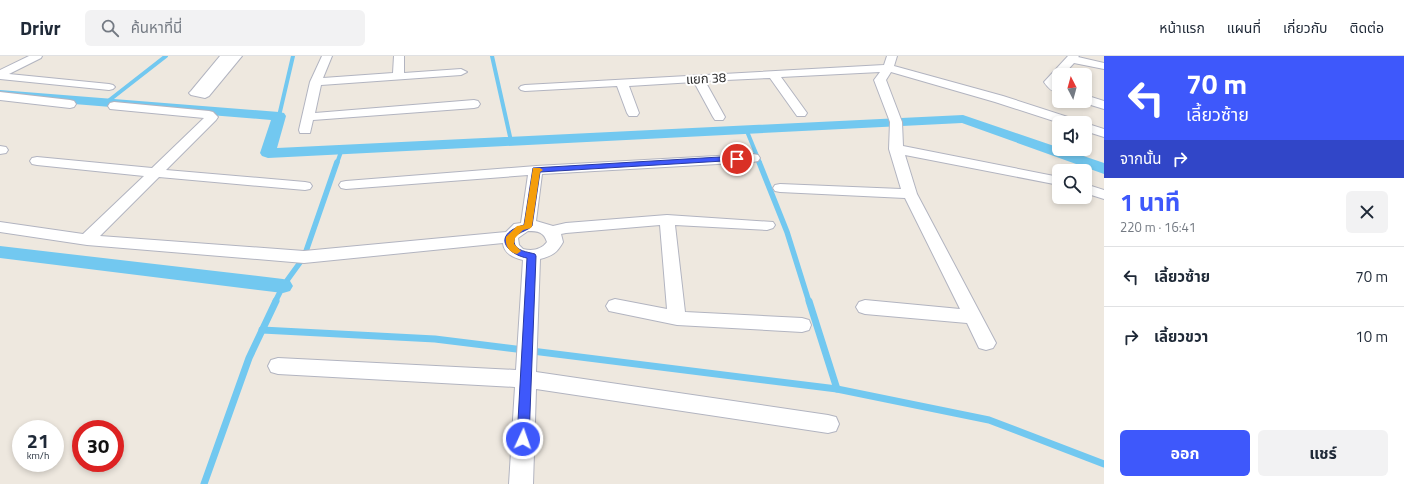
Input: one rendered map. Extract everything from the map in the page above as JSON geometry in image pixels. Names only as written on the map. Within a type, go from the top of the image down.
[{"type":"street","points":[[0,75],[37,56]]},
{"type":"street","points":[[226,56],[195,93],[205,94],[237,56]]},
{"type":"street","points":[[305,130],[316,82],[327,56]]},
{"type":"street","points":[[398,76],[399,56]]},
{"type":"street","points":[[892,56],[888,68],[880,80],[894,116],[896,149],[910,194],[986,343]]},
{"type":"street","points":[[1063,68],[1073,57],[1104,66]]},
{"type":"street","name":"แยก 38","points":[[525,88],[888,68],[999,99],[1052,116]]},
{"type":"street","points":[[316,82],[461,72]]},
{"type":"street","points":[[773,74],[801,113]]},
{"type":"street","points":[[0,75],[109,87]]},
{"type":"street","points":[[697,78],[719,117]]},
{"type":"street","points":[[622,82],[633,113]]},
{"type":"street","points":[[0,96],[70,104]]},
{"type":"street","points":[[1092,102],[1104,105]]},
{"type":"street","points":[[308,117],[474,104]]},
{"type":"street","points":[[87,240],[212,117],[114,106]]},
{"type":"street","points":[[1092,129],[1104,133]]},
{"type":"street","points":[[896,149],[1052,180]]},
{"type":"street","points":[[346,185],[536,170],[752,158]]},
{"type":"street","points":[[37,161],[246,182],[305,186]]},
{"type":"street","points":[[528,226],[536,170]]},
{"type":"street","points":[[780,188],[910,194]]},
{"type":"street","points":[[1092,191],[1104,195]]},
{"type":"street","points":[[551,232],[566,228],[667,220],[767,224]]},
{"type":"street","points":[[667,220],[677,318]]},
{"type":"street","points":[[0,227],[87,240],[304,257],[510,237],[520,228],[528,226],[545,228],[551,232],[555,238],[555,244],[550,250],[542,254],[532,256],[522,254],[514,250],[510,244],[510,237]]},
{"type":"street","points":[[521,484],[532,256]]},
{"type":"street","points":[[615,306],[677,318],[802,325]]},
{"type":"street","points":[[865,306],[972,317]]},
{"type":"street","points":[[278,366],[526,379],[828,424]]},
{"type":"waterway","points":[[107,102],[166,56]]},
{"type":"waterway","points":[[279,116],[293,56]]},
{"type":"waterway","points":[[492,56],[511,141]]},
{"type":"waterway","points":[[0,94],[279,116],[268,153],[963,119],[1104,169]]},
{"type":"waterway","points":[[746,129],[760,163]]},
{"type":"waterway","points":[[337,163],[342,149]]},
{"type":"waterway","points":[[275,302],[283,286],[304,257],[337,162]]},
{"type":"waterway","points":[[759,162],[787,232],[809,302]]},
{"type":"waterway","points":[[0,252],[283,286]]},
{"type":"waterway","points":[[262,330],[276,301]]},
{"type":"waterway","points":[[809,301],[837,389]]},
{"type":"waterway","points":[[204,484],[249,358],[262,330]]},
{"type":"waterway","points":[[262,330],[435,339],[837,389]]},
{"type":"waterway","points":[[837,389],[989,420],[1104,464]]},
{"type":"slow traffic","points":[[517,251],[514,250],[510,244],[510,237],[520,228],[528,226],[536,170],[540,170]]},
{"type":"route","points":[[523,439],[532,256],[522,254],[514,250],[510,244],[510,237],[520,228],[528,226],[536,170],[737,159]]}]
